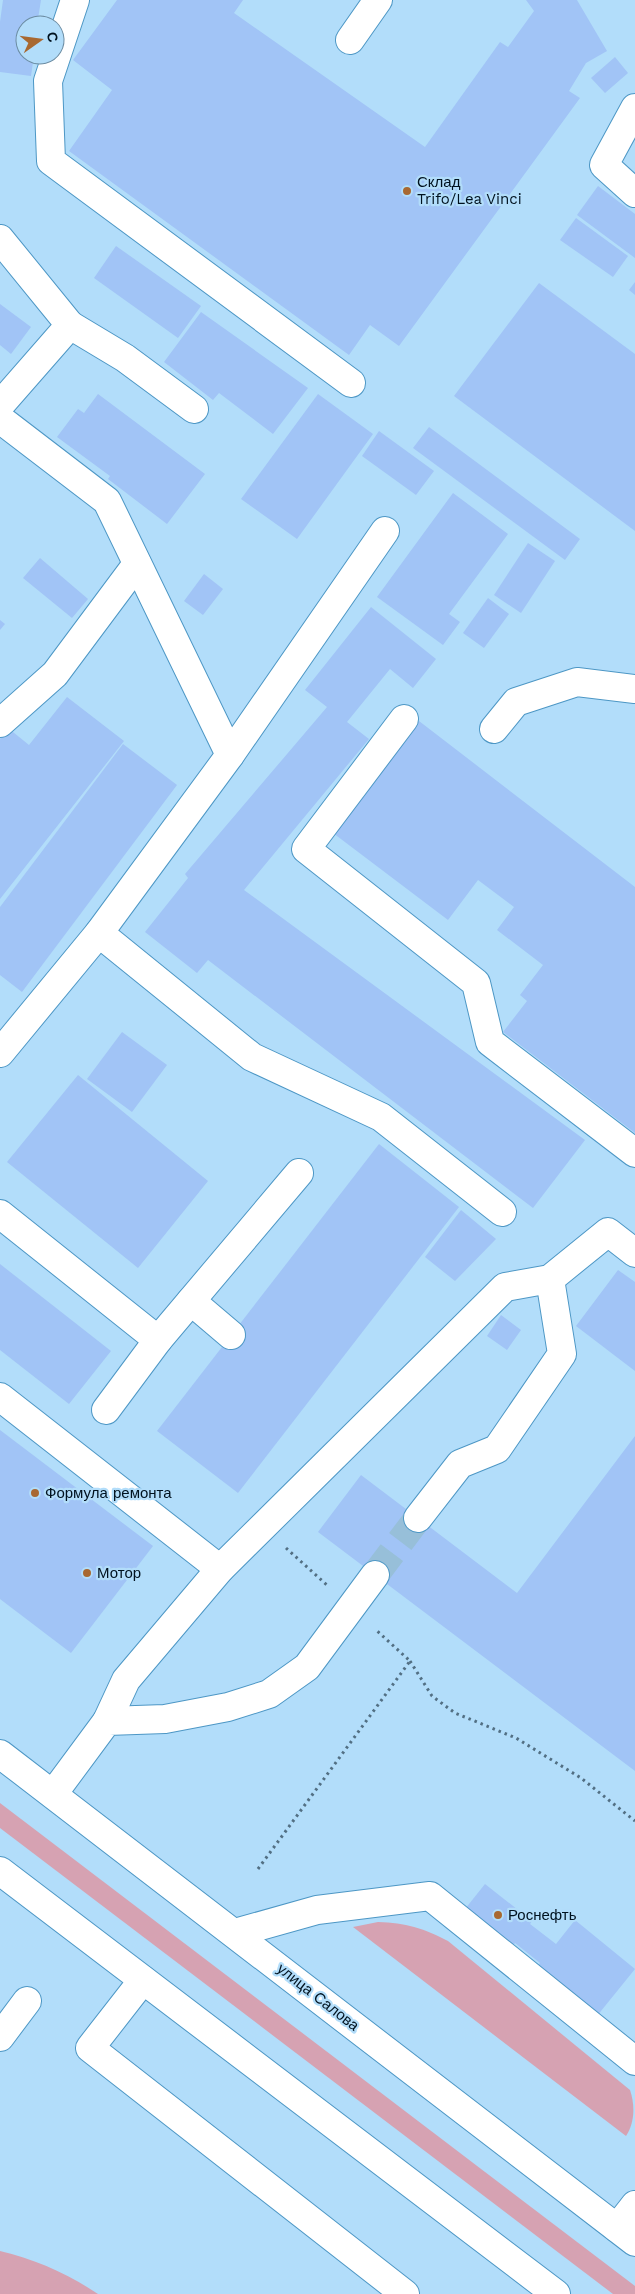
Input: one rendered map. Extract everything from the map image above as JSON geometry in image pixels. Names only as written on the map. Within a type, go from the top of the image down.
[{"type":"main road","points":[[75,0],[48,81],[51,161],[351,383]]},
{"type":"main road","points":[[350,40],[378,0]]},
{"type":"main road","points":[[635,108],[604,165],[635,193]]},
{"type":"main road","points":[[0,239],[70,325],[125,358],[194,409]]},
{"type":"main road","points":[[0,405],[70,325]]},
{"type":"main road","points":[[0,418],[107,501],[230,755]]},
{"type":"main road","points":[[0,1053],[99,932],[230,755],[385,530]]},
{"type":"main road","points":[[0,723],[55,674],[137,564]]},
{"type":"main road","points":[[494,729],[516,702],[577,682],[635,689]]},
{"type":"main road","points":[[404,719],[306,849],[476,983],[490,1042],[635,1153]]},
{"type":"main road","points":[[99,932],[252,1057],[380,1118],[502,1212]]},
{"type":"main road","points":[[106,1410],[158,1340],[300,1173]]},
{"type":"main road","points":[[0,1214],[158,1340]]},
{"type":"main road","points":[[53,1794],[107,1721],[126,1680],[220,1569],[506,1287],[550,1279],[608,1232],[635,1253]]},
{"type":"main road","points":[[418,1518],[460,1464],[497,1449],[562,1354],[550,1279]]},
{"type":"main road","points":[[191,1302],[232,1335]]},
{"type":"main road","points":[[0,1397],[220,1569]]},
{"type":"main road","points":[[107,1721],[165,1719],[228,1707],[269,1694],[307,1667],[375,1574]]},
{"type":"main road","name":"улица Салова","points":[[0,1754],[626,2235]]},
{"type":"main road","points":[[0,1871],[556,2294]]},
{"type":"main road","points":[[235,1933],[317,1910],[430,1896],[635,2061]]},
{"type":"main road","points":[[143,1980],[90,2048],[405,2294]]},
{"type":"main road","points":[[0,2037],[27,2001]]},
{"type":"main road","points":[[626,2235],[635,2205]]},
{"type":"path","points":[[263,1527],[410,1661],[432,1696],[455,1713],[516,1738],[581,1778],[635,1821]]},
{"type":"path","points":[[258,1869],[410,1661]]},
{"type":"shaded area","points":[[0,1803],[635,2286],[635,2294],[613,2294],[0,1828]]},
{"type":"shaded area","points":[[378,1922],[414,1927],[448,1941],[630,2090],[633,2113],[631,2125],[626,2136],[353,1927]]},
{"type":"shaded area","points":[[0,2251],[26,2258],[51,2268],[98,2294],[0,2294]]},
{"type":"building","points":[[3,0],[41,0],[39,15],[15,15],[15,65],[33,65],[31,76],[0,72],[0,22]]},
{"type":"building","points":[[117,0],[243,0],[234,13],[425,147],[500,42],[508,47],[534,11],[526,0],[577,0],[607,51],[586,63],[569,91],[580,98],[399,346],[370,325],[349,355],[69,151],[112,90],[73,60]]},
{"type":"building","points":[[615,57],[628,73],[605,93],[591,78]]},
{"type":"building","points":[[598,186],[635,214],[635,258],[577,215]]},
{"type":"building","points":[[576,218],[628,256],[613,277],[560,240]]},
{"type":"building","points":[[116,246],[201,306],[178,338],[94,278]]},
{"type":"building","points":[[635,282],[635,295],[629,290]]},
{"type":"building","points":[[539,283],[635,354],[635,531],[454,396]]},
{"type":"building","points":[[0,304],[31,327],[11,354],[0,345]]},
{"type":"building","points":[[201,312],[308,388],[273,434],[219,393],[213,400],[164,362]]},
{"type":"building","points":[[98,394],[205,474],[167,524],[108,479],[110,476],[57,437],[78,409],[84,413]]},
{"type":"building","points":[[318,394],[373,434],[297,539],[241,499]]},
{"type":"building","points":[[429,427],[580,539],[565,560],[413,448]]},
{"type":"building","points":[[379,431],[434,471],[416,495],[362,456]]},
{"type":"building","points":[[453,493],[508,534],[449,614],[460,622],[443,645],[377,597]]},
{"type":"building","points":[[528,543],[555,561],[521,613],[494,595]]},
{"type":"building","points":[[40,558],[88,599],[72,618],[23,578]]},
{"type":"building","points":[[204,574],[223,589],[203,615],[184,601]]},
{"type":"building","points":[[488,598],[509,614],[484,648],[463,633]]},
{"type":"building","points":[[371,607],[436,659],[413,688],[390,669],[347,722],[369,739],[244,890],[585,1140],[533,1208],[208,960],[197,973],[145,932],[188,878],[185,874],[327,707],[305,690]]},
{"type":"building","points":[[0,620],[5,624],[0,630]]},
{"type":"building","points":[[67,697],[124,741],[0,899],[0,739],[8,728],[29,745]]},
{"type":"building","points":[[419,721],[635,887],[635,1133],[503,1032],[527,1001],[520,995],[543,965],[497,930],[514,907],[478,880],[448,920],[333,833]]},
{"type":"building","points":[[123,744],[177,785],[22,992],[0,975],[0,907]]},
{"type":"building","points":[[122,1032],[167,1065],[132,1112],[87,1079]]},
{"type":"building","points":[[78,1075],[208,1181],[138,1268],[7,1162]]},
{"type":"building","points":[[379,1144],[459,1207],[238,1493],[157,1431]]},
{"type":"building","points":[[461,1210],[496,1239],[455,1281],[425,1257]]},
{"type":"building","points":[[0,1264],[111,1351],[69,1404],[0,1350]]},
{"type":"building","points":[[618,1270],[635,1282],[635,1371],[576,1326]]},
{"type":"building","points":[[501,1315],[521,1330],[507,1350],[487,1336]]},
{"type":"building","points":[[0,1430],[153,1546],[71,1653],[0,1599]]},
{"type":"building","points":[[635,1436],[635,1771],[318,1532],[361,1475],[517,1593]]},
{"type":"building","points":[[485,1884],[532,1921],[530,1924],[556,1944],[575,1920],[635,1969],[584,2032],[524,1984],[540,1963],[515,1943],[512,1947],[465,1909]]},
{"type":"tunnel","points":[[375,1575],[418,1518]]},
{"type":"place","name":"Склад Trifo/Lea Vinci","points":[[407,191]]},
{"type":"place","name":"Формула ремонта","points":[[35,1493]]},
{"type":"place","name":"Мотор","points":[[87,1573]]},
{"type":"place","name":"Роснефть","points":[[498,1915]]}]
